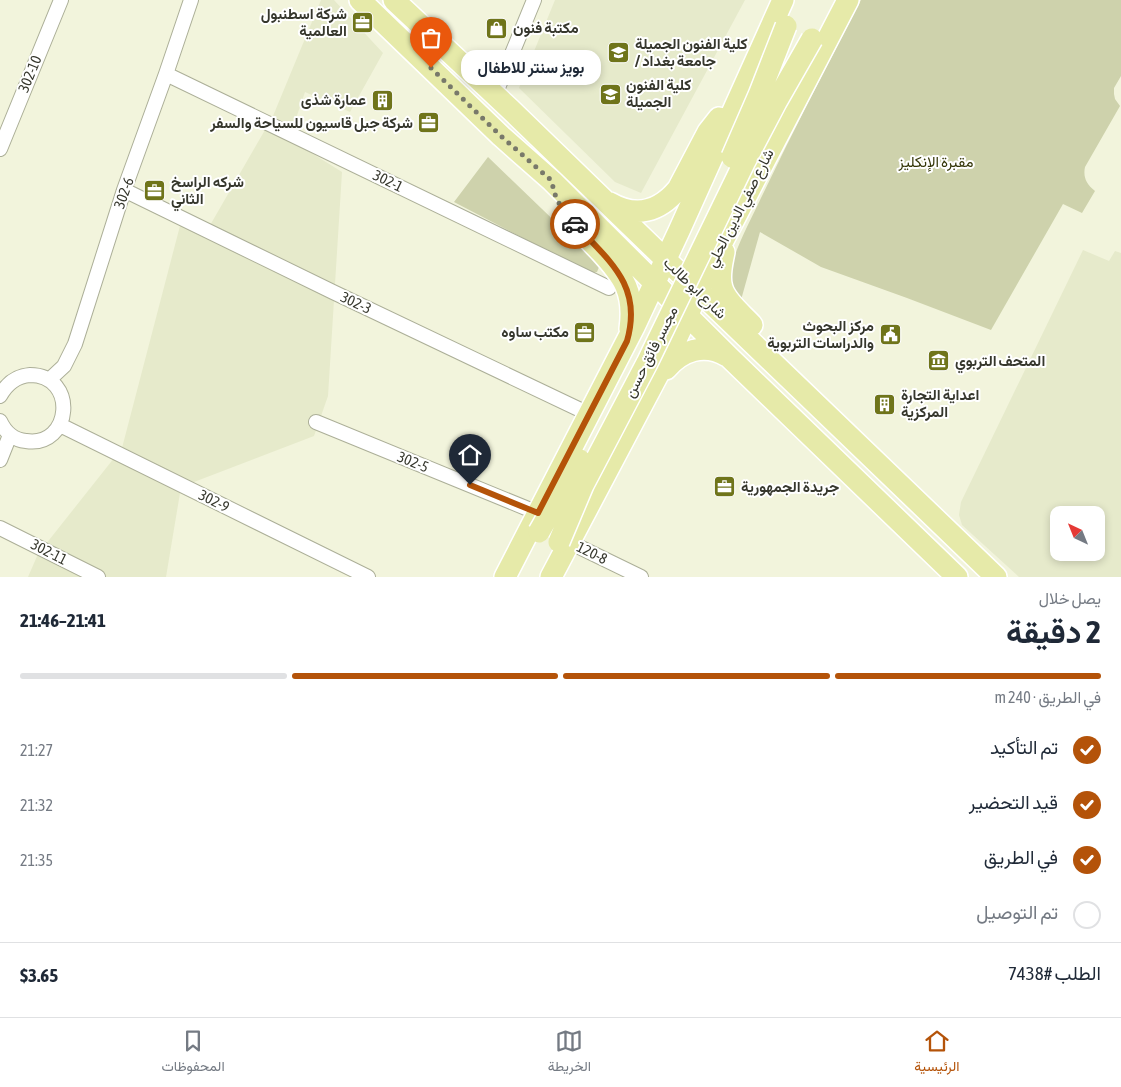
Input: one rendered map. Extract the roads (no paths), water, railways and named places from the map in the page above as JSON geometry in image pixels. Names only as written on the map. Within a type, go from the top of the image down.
[{"type":"main road","name":"شارع ابو طالب","points":[[360,0],[501,136],[552,181],[948,574]]},
{"type":"main road","name":"شارع ابو طالب","points":[[394,0],[996,577]]},
{"type":"main road","points":[[538,522],[589,414],[655,284],[782,0]]},
{"type":"main road","name":"مجسر فائق حسن","points":[[506,577],[538,522],[571,478],[635,357],[733,155],[759,95],[795,0]]},
{"type":"main road","name":"مجسر فائق حسن","points":[[546,577],[564,542],[583,485],[647,363],[745,161],[812,39],[837,0]]},
{"type":"main road","name":"شارع صفي الدين الحلي","points":[[551,577],[564,542],[652,387],[688,316],[716,254],[848,0]]},
{"type":"main road","points":[[603,199],[618,208],[637,212],[656,208],[664,203],[678,189],[712,126],[722,114],[738,101]]},
{"type":"main road","points":[[552,181],[552,190],[563,211],[625,282],[631,304],[631,334]]},
{"type":"main road","points":[[729,230],[720,279],[725,295],[774,351],[789,378]]},
{"type":"main road","points":[[679,231],[679,243],[684,253],[689,257],[706,260],[716,254]]},
{"type":"main road","points":[[631,334],[644,321],[650,320],[662,323],[670,331],[673,342],[672,348]]},
{"type":"main road","points":[[652,387],[669,366],[684,353],[693,350],[713,350],[730,358]]},
{"type":"street","name":"302-10","points":[[0,149],[61,0]]},
{"type":"street","name":"302-6","points":[[49,380],[64,366],[75,344],[124,190],[191,0]]},
{"type":"street","points":[[495,95],[534,0]]},
{"type":"street","name":"302-1","points":[[166,74],[609,288]]},
{"type":"street","name":"302-3","points":[[124,190],[589,414]]},
{"type":"street","points":[[0,395],[7,385],[16,378],[27,375],[39,376],[49,380],[57,387],[64,405],[64,415],[60,425],[53,434],[43,440],[32,442],[20,441],[10,435],[2,427],[0,421]]},
{"type":"street","name":"302-5","points":[[316,422],[538,522]]},
{"type":"street","name":"302-9","points":[[60,425],[368,577]]},
{"type":"street","points":[[0,460],[10,435]]},
{"type":"street","name":"302-11","points":[[0,528],[98,577]]},
{"type":"street","name":"120-8","points":[[564,542],[641,577]]},
{"type":"place","name":"شركة اسطنبول العالمية","points":[[363,23]]},
{"type":"place","name":"مكتبة فنون","points":[[497,28]]},
{"type":"place","name":"كلية الفنون الجميلة / جامعة بغداد","points":[[619,53]]},
{"type":"place","name":"بويز سنتر للاطفال","points":[[431,68]]},
{"type":"place","name":"كلية الفنون الجميلة","points":[[610,94]]},
{"type":"place","name":"عمارة شذى","points":[[382,100]]},
{"type":"place","name":"شركة جبل قاسيون للسياحة والسفر","points":[[429,123]]},
{"type":"place","name":"شركه الراسخ الثاني","points":[[155,191]]},
{"type":"place","name":"مكتب ساوه","points":[[585,332]]},
{"type":"place","name":"مركز البحوث والدراسات التربوية","points":[[890,335]]},
{"type":"place","name":"المتحف التربوي","points":[[939,361]]},
{"type":"place","name":"اعداية التجارة المركزية","points":[[885,404]]},
{"type":"place","name":"جريدة الجمهورية","points":[[725,487]]},
{"type":"park label","name":"مقبرة الإنكليز","points":[[936,162]]}]
